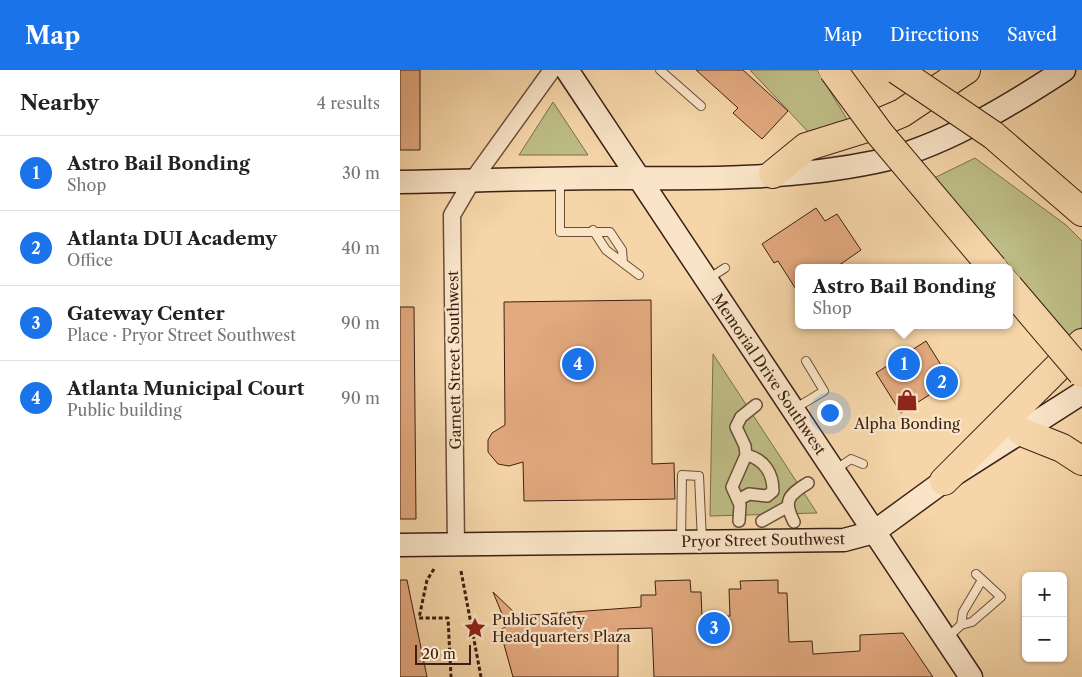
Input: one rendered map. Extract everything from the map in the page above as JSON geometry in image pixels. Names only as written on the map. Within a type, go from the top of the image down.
[{"type":"highway","points":[[833,70],[880,134],[990,264]]},
{"type":"highway","points":[[896,70],[993,135]]},
{"type":"highway","points":[[920,70],[1082,212]]},
{"type":"highway","points":[[773,174],[806,147],[867,128],[902,112],[966,70]]},
{"type":"highway","points":[[1013,292],[1082,374]]},
{"type":"highway","points":[[944,481],[1082,343]]},
{"type":"highway","points":[[1022,432],[1062,448],[1082,462]]},
{"type":"main road","name":"Memorial Drive Southwest","points":[[567,70],[874,532],[953,632],[971,677]]},
{"type":"main road","points":[[400,182],[670,179],[796,174],[876,162],[928,145],[996,112],[1064,70]]},
{"type":"main road","name":"Pryor Street Southwest","points":[[400,545],[844,540],[874,532],[944,481],[1082,393]]},
{"type":"street","name":"Garnett Street Southwest","points":[[456,545],[452,215],[472,181],[552,70]]},
{"type":"street","points":[[739,521],[738,500],[732,487],[746,455],[743,438],[736,427],[742,417],[756,405]]},
{"type":"street","points":[[746,455],[760,461],[768,470],[772,480],[773,491],[788,503],[794,522]]},
{"type":"street","points":[[762,520],[788,503],[808,482]]},
{"type":"street","points":[[738,500],[749,494],[767,496],[773,491]]},
{"type":"lane","points":[[660,70],[701,106]]},
{"type":"lane","points":[[560,179],[560,232],[593,230],[610,232],[622,250],[623,263]]},
{"type":"lane","points":[[593,230],[606,250],[639,275]]},
{"type":"lane","points":[[707,280],[725,268]]},
{"type":"lane","points":[[793,410],[824,391],[806,361]]},
{"type":"lane","points":[[833,471],[850,459],[863,464]]},
{"type":"lane","points":[[682,475],[699,476],[692,542],[682,475]]},
{"type":"lane","points":[[953,632],[972,622],[1001,597],[976,574]]},
{"type":"lane","points":[[953,632],[982,580]]},
{"type":"path","points":[[434,569],[427,580],[419,618],[448,618],[451,677]]},
{"type":"path","points":[[460,571],[481,677]]},
{"type":"shaded area","points":[[750,70],[817,70],[850,124],[812,136]]},
{"type":"shaded area","points":[[553,102],[588,155],[519,155]]},
{"type":"shaded area","points":[[975,158],[1066,225],[1082,241],[1082,327],[1071,337],[1013,270],[1013,264],[1008,264],[934,178]]},
{"type":"shaded area","points":[[713,354],[817,513],[710,516]]},
{"type":"building","points":[[400,70],[420,70],[420,150],[400,150]]},
{"type":"building","points":[[696,70],[743,70],[788,111],[762,139],[733,113],[738,108]]},
{"type":"building","points":[[816,208],[825,221],[837,214],[861,250],[841,264],[795,264],[795,288],[778,261],[774,263],[762,244]]},
{"type":"building","points":[[651,300],[652,464],[674,463],[675,499],[524,501],[523,462],[509,466],[498,464],[488,452],[488,440],[492,433],[505,425],[504,302]]},
{"type":"building","points":[[400,307],[414,307],[416,519],[400,519]]},
{"type":"building","points":[[926,341],[951,381],[901,413],[876,373]]},
{"type":"building","points":[[400,580],[407,580],[427,677],[400,677]]},
{"type":"building","points":[[690,580],[691,592],[701,592],[702,617],[730,616],[729,589],[741,589],[740,581],[778,580],[778,593],[787,593],[789,642],[812,641],[813,654],[860,651],[860,635],[903,633],[933,677],[654,677],[652,628],[618,629],[618,677],[513,677],[500,630],[507,626],[493,592],[518,616],[641,607],[641,595],[656,595],[655,581]]},
{"type":"place","name":"Atlanta Municipal Court","points":[[578,364]]},
{"type":"place","name":"Astro Bail Bonding","points":[[904,364]]},
{"type":"place","name":"Atlanta DUI Academy","points":[[942,382]]},
{"type":"place","name":"Alpha Bonding","points":[[907,400]]},
{"type":"place","name":"Public Safety Headquarters Plaza","points":[[475,628]]},
{"type":"place","name":"Gateway Center","points":[[714,628]]}]
